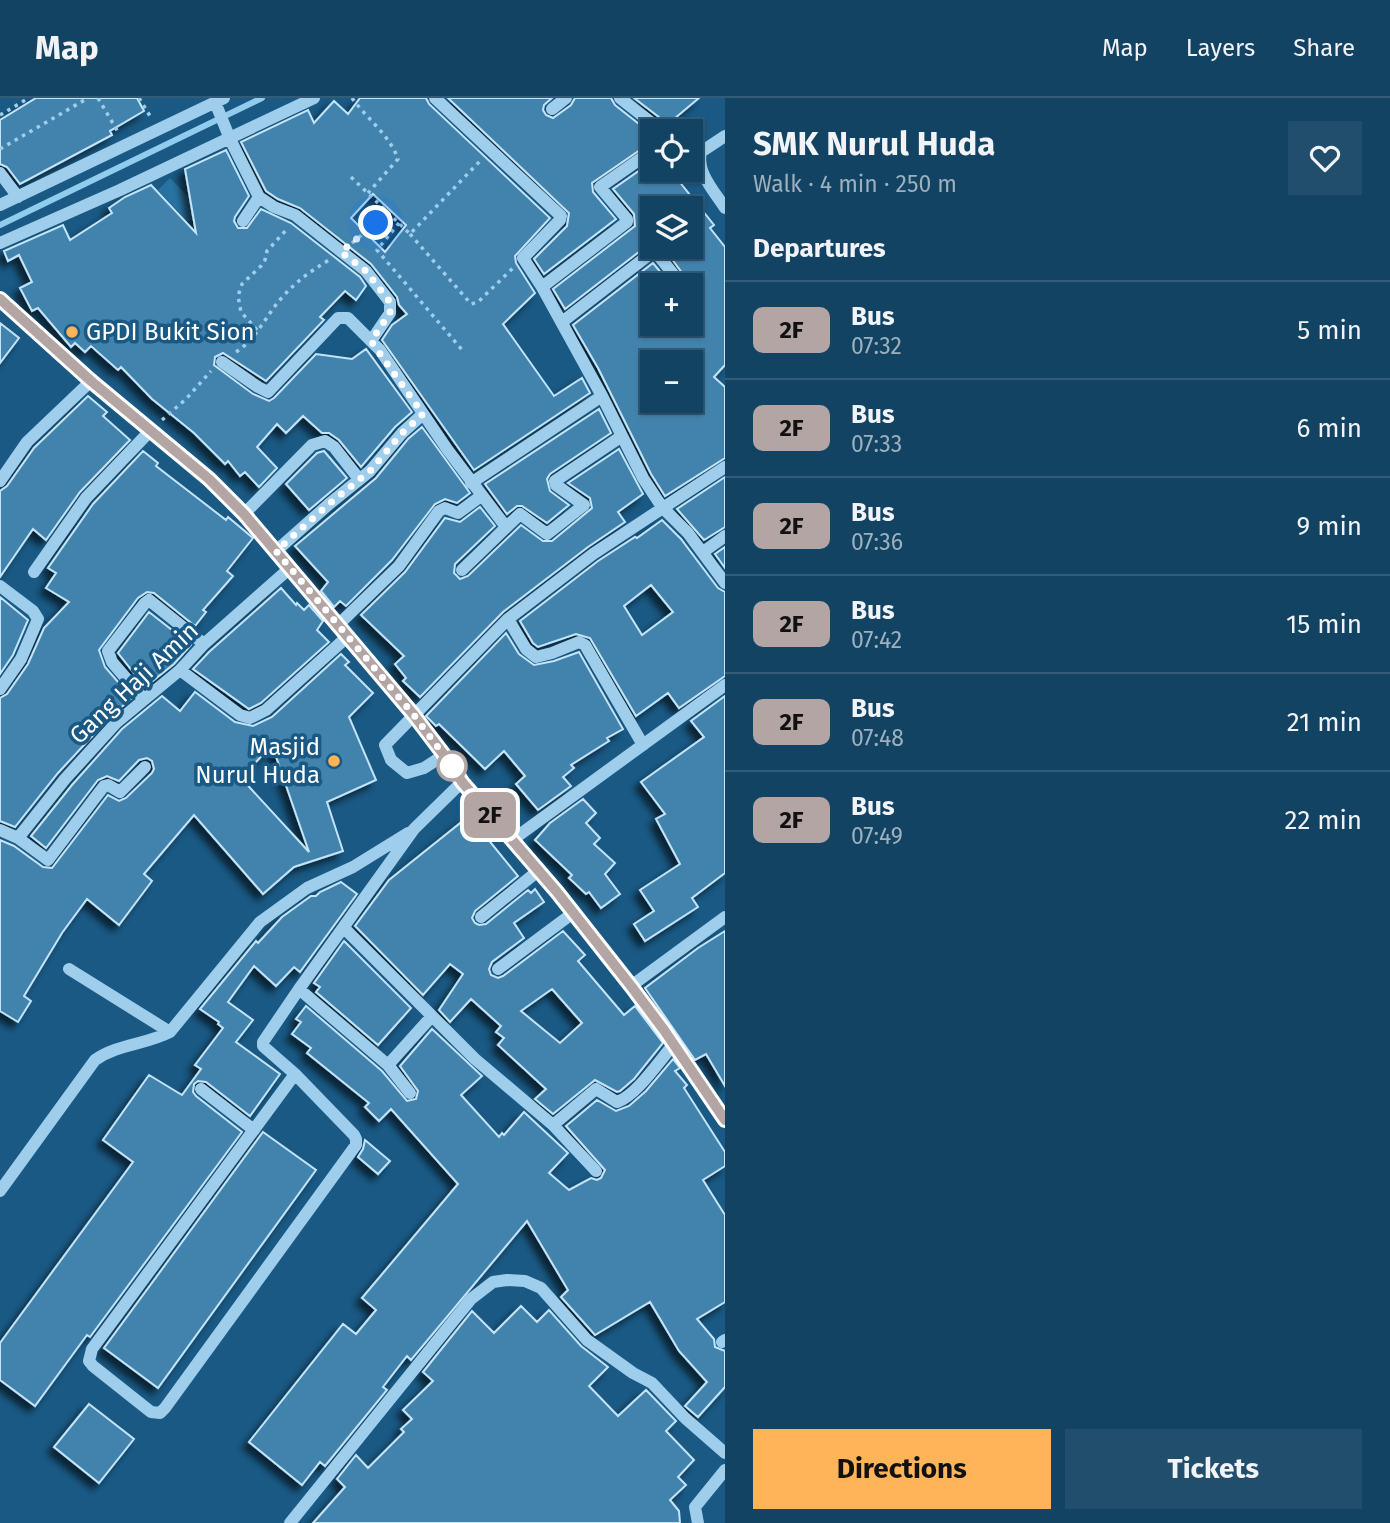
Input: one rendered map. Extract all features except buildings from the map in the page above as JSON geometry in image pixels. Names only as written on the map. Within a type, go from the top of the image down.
[{"type":"street","points":[[0,243],[314,98]]},
{"type":"street","points":[[435,98],[561,216],[523,258],[602,396],[643,478],[662,506],[703,552],[725,583]]},
{"type":"street","points":[[552,109],[566,98]]},
{"type":"street","points":[[621,98],[647,119]]},
{"type":"street","points":[[0,205],[219,103],[229,137],[259,197],[274,207],[295,215],[366,271],[390,302],[390,313],[371,341]]},
{"type":"street","points":[[725,136],[701,152],[698,162],[725,208]]},
{"type":"street","points":[[542,287],[627,222],[600,187],[640,159]]},
{"type":"street","points":[[0,173],[18,197]]},
{"type":"street","points":[[243,220],[259,197]]},
{"type":"street","points":[[562,323],[643,259]]},
{"type":"street","points":[[0,299],[91,381],[209,479],[244,514],[413,714],[462,782],[631,986],[725,1120]]},
{"type":"street","points":[[222,362],[268,392],[338,318],[348,318],[371,341],[471,483],[506,527]]},
{"type":"street","points":[[0,481],[27,442],[91,381]]},
{"type":"street","points":[[471,483],[602,396]]},
{"type":"street","points":[[276,551],[359,480],[423,414]]},
{"type":"street","points":[[34,572],[86,498],[151,430]]},
{"type":"street","points":[[462,570],[521,514],[548,534],[584,505],[556,485],[555,481],[622,436]]},
{"type":"street","points":[[244,514],[312,445],[325,441],[334,447],[359,480]]},
{"type":"street","points":[[444,755],[424,768],[407,773],[391,760],[385,745],[508,619],[593,554],[662,506],[695,488],[721,467],[725,467]]},
{"type":"street","points":[[338,625],[399,566],[439,511],[444,508],[458,513],[481,496]]},
{"type":"street","points":[[703,552],[725,536]]},
{"type":"street","name":"Gang Haji Amin","points":[[18,838],[92,749],[143,698],[180,670],[290,568]]},
{"type":"street","points":[[0,586],[33,611],[38,619],[21,659],[0,688]]},
{"type":"street","points":[[143,698],[112,662],[108,651],[145,603],[149,600],[204,645]]},
{"type":"street","points":[[508,619],[526,649],[536,657],[579,642],[584,645],[643,745]]},
{"type":"street","points":[[180,670],[240,715],[250,718],[266,710],[347,637]]},
{"type":"street","points":[[511,841],[725,685]]},
{"type":"street","points":[[0,830],[18,838],[48,860],[104,786],[108,785],[120,792],[145,767]]},
{"type":"street","points":[[295,1074],[92,1349],[89,1361],[93,1366],[150,1412],[160,1413],[165,1408],[356,1145],[354,1135],[295,1074],[263,1046],[263,1042],[414,829],[462,782]]},
{"type":"street","points":[[0,1191],[95,1060],[116,1048],[156,1040],[170,1031],[260,922],[307,888],[353,867],[414,829]]},
{"type":"street","points":[[481,917],[538,871]]},
{"type":"street","points":[[498,970],[573,914]]},
{"type":"street","points":[[631,986],[723,924]]},
{"type":"street","points":[[344,928],[475,1059],[553,1125],[596,1171]]},
{"type":"street","points":[[69,969],[170,1031]]},
{"type":"street","points":[[299,989],[388,1065],[410,1093]]},
{"type":"street","points":[[388,1065],[432,1016]]},
{"type":"street","points":[[553,1125],[596,1089],[617,1102],[621,1101],[674,1044]]},
{"type":"street","points":[[201,1089],[254,1130]]},
{"type":"street","points":[[290,1523],[471,1299],[493,1282],[525,1281],[541,1288],[587,1340],[652,1383],[685,1418],[725,1452]]},
{"type":"street","points":[[698,1523],[695,1507],[725,1470]]},
{"type":"path","points":[[0,115],[29,98]]},
{"type":"path","points":[[0,149],[88,98]]},
{"type":"path","points":[[98,98],[126,146]]},
{"type":"path","points":[[139,98],[158,130]]},
{"type":"path","points":[[352,98],[363,114],[385,135],[398,159],[368,192]]},
{"type":"path","points":[[410,234],[491,149]]},
{"type":"path","points":[[351,177],[410,234],[471,304],[478,302],[523,258]]},
{"type":"path","points":[[257,330],[241,312],[238,296],[242,284],[261,266],[269,249],[289,227],[285,218],[274,207]]},
{"type":"path","points":[[151,430],[222,362],[242,348],[292,286],[311,270],[341,252],[389,213]]},
{"type":"path","points":[[399,223],[377,250],[463,351]]},
{"type":"shaded area","points":[[170,178],[201,210],[188,222],[158,190]]},
{"type":"waterway","points":[[0,225],[262,98]]},
{"type":"bus line","name":"2F","points":[[0,299],[91,381],[209,479],[244,514],[413,714],[462,782],[557,892],[664,1030],[725,1120]]},
{"type":"place","name":"GPDI Bukit Sion","points":[[72,332]]},
{"type":"place","name":"Masjid Nurul Huda","points":[[334,761]]},
{"type":"route","points":[[376,223],[341,252],[366,271],[390,302],[390,313],[371,341],[380,350],[423,414],[402,433],[370,471],[276,551],[413,714],[452,766]]}]
